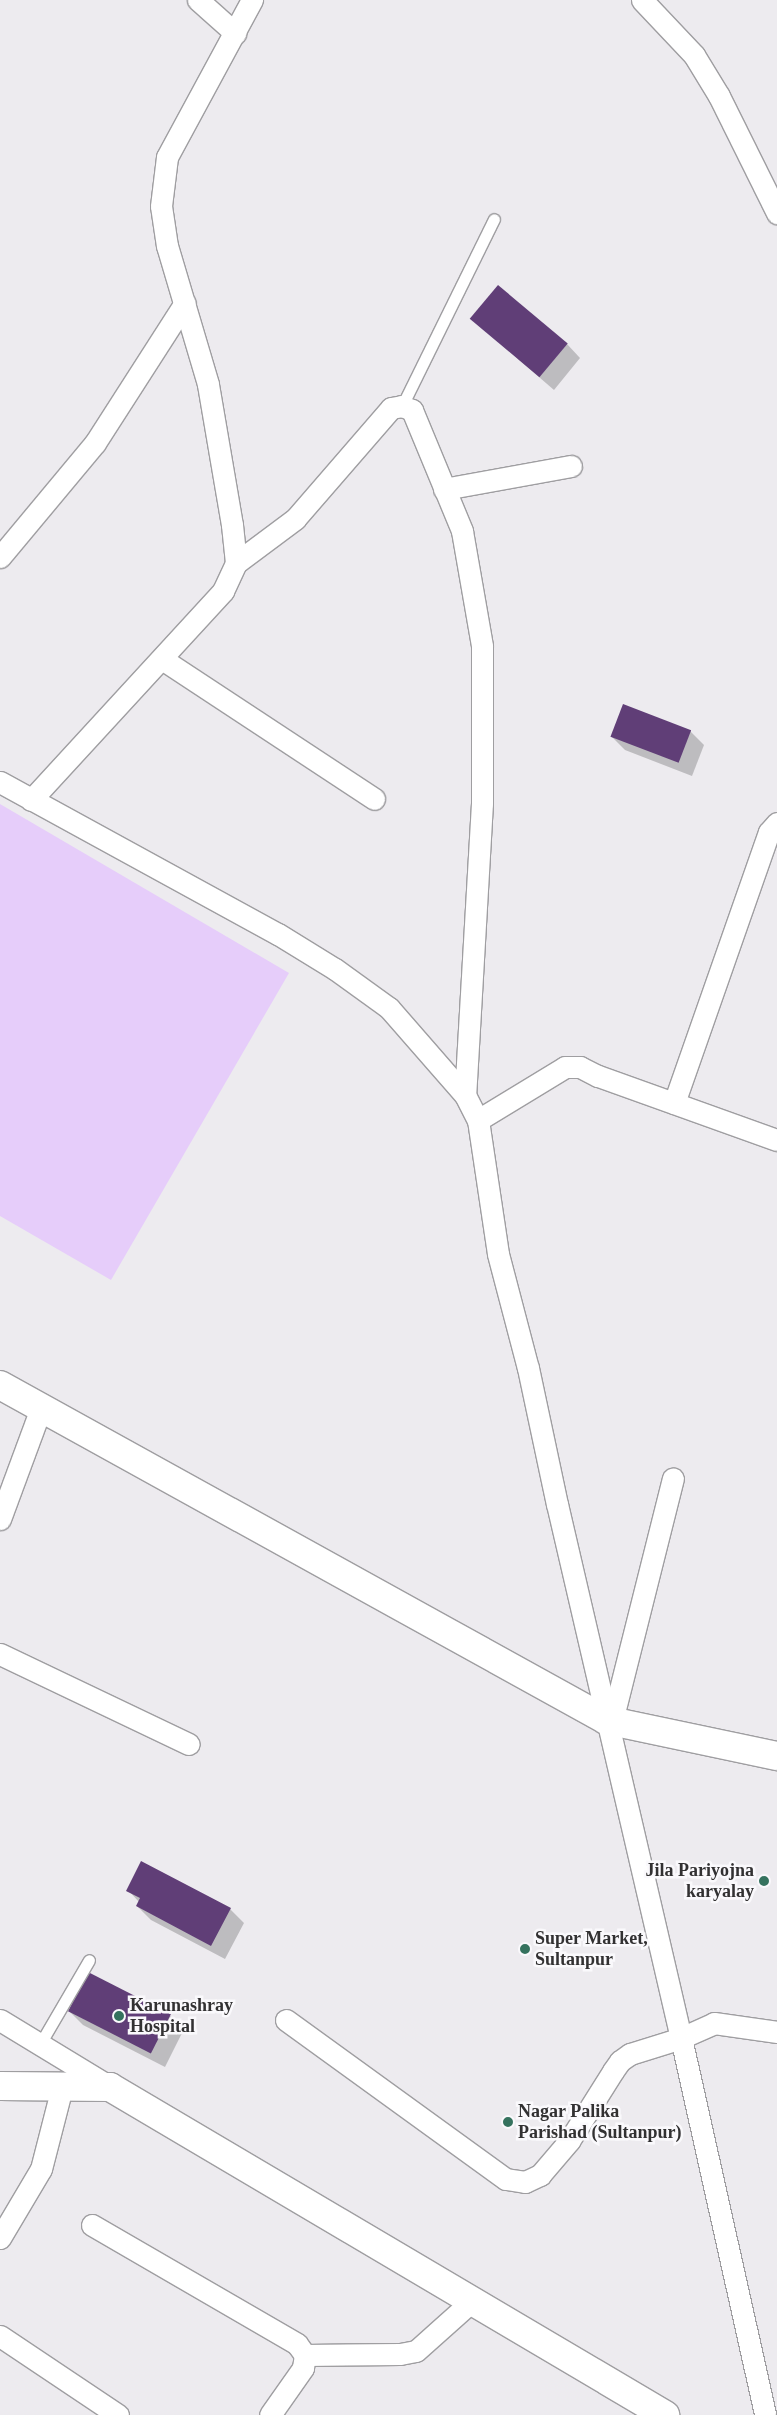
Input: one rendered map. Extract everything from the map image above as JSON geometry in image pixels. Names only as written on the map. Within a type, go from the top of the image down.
[{"type":"street","points":[[198,0],[235,33]]},
{"type":"street","points":[[236,563],[232,525],[208,384],[167,246],[161,206],[166,157],[252,0]]},
{"type":"street","points":[[642,0],[694,55],[720,96],[777,213]]},
{"type":"street","points":[[0,557],[95,443],[185,303]]},
{"type":"street","points":[[31,800],[223,591],[236,563],[295,519],[391,408],[402,406],[412,410],[462,530],[482,646],[482,803],[465,1095]]},
{"type":"street","points":[[444,489],[571,466]]},
{"type":"street","points":[[162,659],[374,800]]},
{"type":"street","points":[[0,782],[278,934],[335,969],[388,1008],[465,1095],[478,1120],[498,1254],[528,1368],[765,2415]]},
{"type":"street","points":[[674,1103],[769,832],[777,823]]},
{"type":"street","points":[[478,1120],[565,1067],[580,1067],[598,1076],[777,1140]]},
{"type":"street","points":[[0,1385],[609,1721],[777,1756]]},
{"type":"street","points":[[0,1519],[41,1408]]},
{"type":"street","points":[[609,1721],[673,1479]]},
{"type":"street","points":[[0,1654],[189,1744]]},
{"type":"street","points":[[0,2020],[665,2415]]},
{"type":"street","points":[[286,2020],[506,2179],[525,2182],[540,2175],[569,2141],[620,2062],[630,2054],[681,2038],[714,2023],[777,2032]]},
{"type":"street","points":[[0,2086],[110,2087]]},
{"type":"street","points":[[0,2238],[41,2169],[62,2087]]},
{"type":"street","points":[[92,2224],[297,2344],[305,2355],[302,2368],[270,2415]]},
{"type":"street","points":[[305,2355],[400,2354],[416,2350],[472,2301]]},
{"type":"street","points":[[0,2336],[118,2415]]},
{"type":"lane","points":[[402,406],[494,219]]},
{"type":"lane","points":[[40,2044],[89,1960]]},
{"type":"shaded area","points":[[0,804],[289,973],[111,1280],[0,1216]]},
{"type":"building","points":[[498,285],[568,343],[539,377],[470,319]]},
{"type":"building","points":[[623,704],[691,730],[679,763],[610,737]]},
{"type":"building","points":[[141,1861],[231,1908],[211,1946],[136,1906],[140,1898],[126,1891]]},
{"type":"building","points":[[88,1972],[171,2014],[151,2053],[68,2011]]},
{"type":"place","name":"Jila Pariyojna karyalay","points":[[764,1881]]},
{"type":"place","name":"Super Market, Sultanpur","points":[[525,1949]]},
{"type":"place","name":"Karunashray Hospital","points":[[119,2016]]},
{"type":"place","name":"Nagar Palika Parishad (Sultanpur)","points":[[508,2122]]}]
